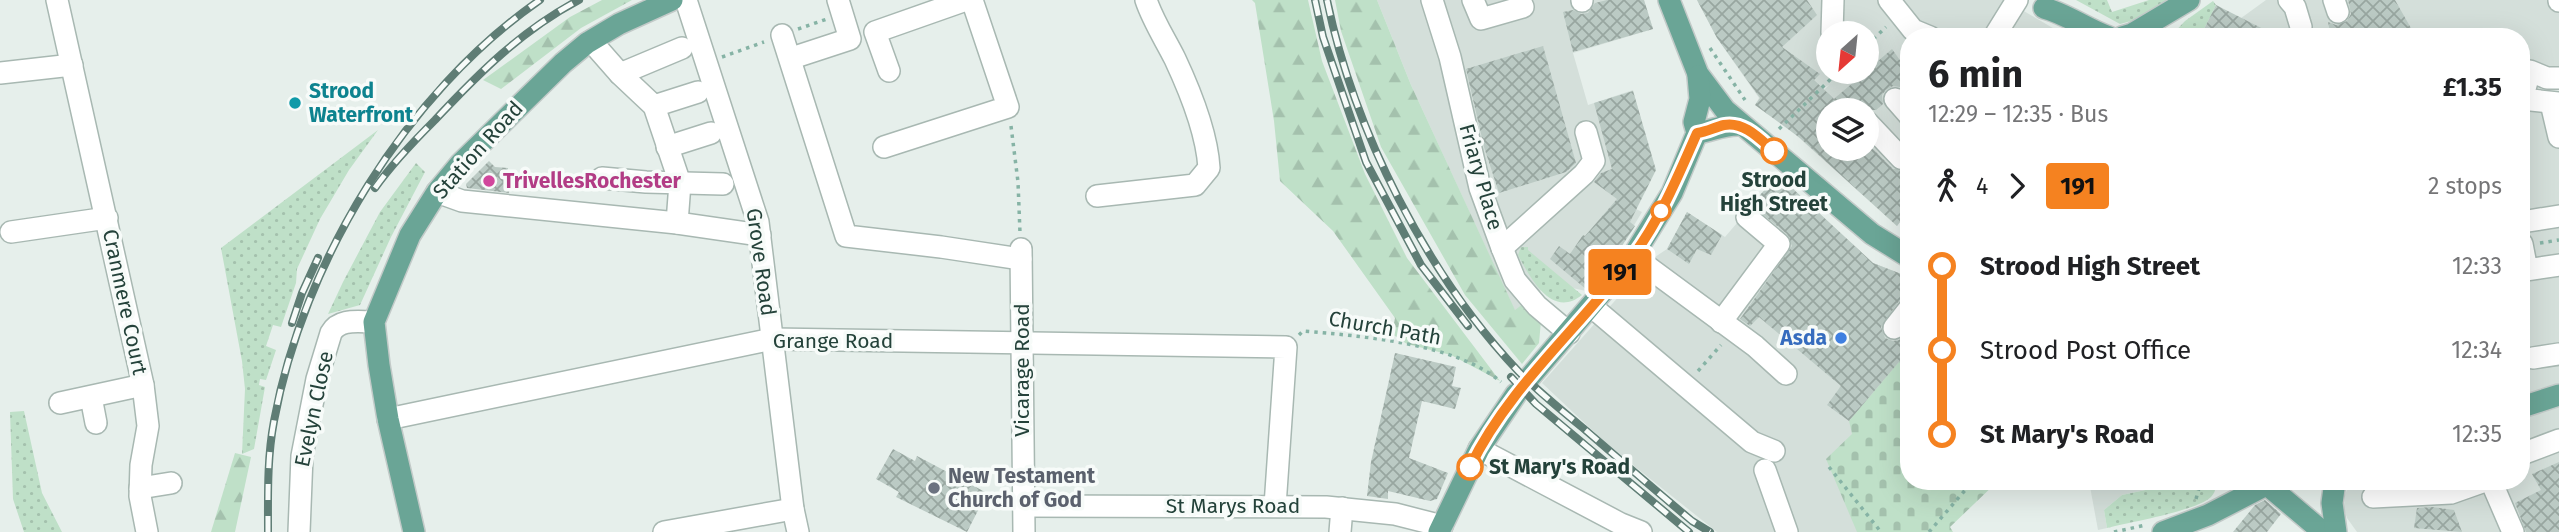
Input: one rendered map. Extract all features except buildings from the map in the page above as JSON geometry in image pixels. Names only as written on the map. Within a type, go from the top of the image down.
[{"type":"main road","name":"Station Road","points":[[414,532],[388,419],[374,322],[410,235],[437,192],[486,135],[563,63],[619,24],[673,0]]},
{"type":"main road","points":[[1669,0],[1698,74],[1717,101],[1744,116],[1765,143],[1872,234],[1900,251]]},
{"type":"main road","points":[[2037,4],[2067,28]]},
{"type":"main road","points":[[2037,4],[2088,28]]},
{"type":"main road","points":[[2140,28],[2156,17],[2181,6]]},
{"type":"main road","points":[[2159,28],[2181,6]]},
{"type":"main road","points":[[1530,377],[1633,256],[1672,194],[1697,133],[1694,122],[1700,99],[1698,74]]},
{"type":"main road","points":[[1697,133],[1709,131],[1744,116]]},
{"type":"main road","points":[[1441,529],[1479,449],[1516,394]]},
{"type":"main road","points":[[2530,404],[2559,395]]},
{"type":"main road","points":[[2163,532],[2191,527],[2252,490]]},
{"type":"main road","points":[[2275,490],[2323,532]]},
{"type":"main road","points":[[2334,490],[2332,503],[2336,532]]},
{"type":"street","name":"Cranmere Court","points":[[57,0],[143,385],[148,426],[140,488],[147,532]]},
{"type":"street","name":"Grove Road","points":[[686,0],[755,208],[798,532]]},
{"type":"street","points":[[796,57],[850,39],[838,0]]},
{"type":"street","points":[[889,71],[875,32],[966,0]]},
{"type":"street","points":[[884,147],[1008,107],[972,0]]},
{"type":"street","name":"Friary Place","points":[[1433,0],[1450,57],[1480,188],[1515,280],[1537,306],[1569,332]]},
{"type":"street","points":[[1473,0],[1481,19],[1523,7],[1520,0]]},
{"type":"street","points":[[1832,21],[1833,0]]},
{"type":"street","points":[[1889,0],[1911,28]]},
{"type":"street","points":[[2000,28],[2017,0]]},
{"type":"street","points":[[2289,0],[2295,7],[2301,27]]},
{"type":"street","points":[[1097,195],[1195,185],[1209,169],[1208,146],[1180,72],[1148,7]]},
{"type":"street","points":[[782,35],[846,236],[1021,254]]},
{"type":"street","points":[[591,41],[620,74],[654,106],[667,147],[678,203]]},
{"type":"street","points":[[620,74],[682,48]]},
{"type":"street","points":[[0,73],[72,65]]},
{"type":"street","points":[[2530,68],[2547,78],[2559,78]]},
{"type":"street","points":[[654,106],[698,92]]},
{"type":"street","points":[[2530,100],[2555,103],[2559,137]]},
{"type":"street","points":[[1502,248],[1584,174],[1594,161],[1586,132]]},
{"type":"street","points":[[667,147],[711,133]]},
{"type":"street","points":[[1879,135],[1900,157]]},
{"type":"street","points":[[603,178],[760,235]]},
{"type":"street","points":[[437,192],[448,198],[478,203],[678,203],[723,184]]},
{"type":"street","points":[[2530,221],[2559,216]]},
{"type":"street","points":[[1727,327],[1779,244],[1747,217]]},
{"type":"street","name":"Cranmere Court","points":[[11,232],[107,218]]},
{"type":"street","name":"Vicarage Road","points":[[1021,254],[1024,532]]},
{"type":"street","points":[[1633,256],[1755,346],[1786,374]]},
{"type":"street","points":[[2530,270],[2559,265]]},
{"type":"street","points":[[1591,306],[1737,429],[1769,461],[1786,528]]},
{"type":"street","points":[[1894,328],[1900,320]]},
{"type":"street","name":"Evelyn Close","points":[[299,532],[302,456],[317,379],[331,333],[335,326],[345,323],[374,322]]},
{"type":"street","name":"Grange Road","points":[[388,419],[772,339],[1286,347]]},
{"type":"street","points":[[1275,506],[1286,347]]},
{"type":"street","points":[[2533,358],[2559,355]]},
{"type":"street","name":"Cranmere Court","points":[[60,403],[143,385]]},
{"type":"street","points":[[91,397],[96,423]]},
{"type":"street","points":[[2530,451],[2559,440]]},
{"type":"street","points":[[1479,449],[1641,532]]},
{"type":"street","points":[[140,488],[171,483]]},
{"type":"street","points":[[2373,497],[2451,493],[2460,490]]},
{"type":"street","points":[[2495,490],[2513,532]]},
{"type":"street","name":"St Marys Road","points":[[1023,506],[1342,508],[1401,515],[1441,529]]},
{"type":"street","points":[[1340,532],[1342,508]]},
{"type":"street","points":[[664,532],[793,509]]},
{"type":"path","points":[[1707,42],[1744,116]]},
{"type":"path","points":[[1765,143],[1826,84]]},
{"type":"path","points":[[1008,107],[1018,182],[1021,254]]},
{"type":"path","points":[[1686,386],[1727,327]]},
{"type":"path","name":"Church Path","points":[[1286,347],[1303,331],[1407,344],[1451,355],[1495,377],[1516,394]]},
{"type":"path","points":[[1829,467],[1881,532]]},
{"type":"path","points":[[1929,532],[1965,490]]},
{"type":"shaded area","points":[[1377,0],[1644,0],[1653,29],[1573,53],[1588,105],[1633,90],[1652,158],[1636,209],[1642,212],[1615,257],[1586,291],[1550,283],[1515,311],[1411,85]]},
{"type":"shaded area","points":[[1697,0],[2005,0],[2053,28],[1900,28],[1900,222],[1897,226],[1825,161],[1879,161],[1879,98],[1816,98],[1829,85],[1798,99],[1781,123],[1755,105],[1759,98],[1717,38]]},
{"type":"shaded area","points":[[2266,0],[2559,0],[2559,85],[2530,86],[2530,28],[2227,28]]},
{"type":"shaded area","points":[[1816,98],[1816,153],[1787,127]]},
{"type":"shaded area","points":[[2530,112],[2559,114],[2559,532],[2357,532],[2344,509],[2347,490],[2530,490]]},
{"type":"shaded area","points":[[1778,175],[1873,263],[1900,274],[1900,471],[1895,532],[1717,532],[1609,446],[1542,383],[1652,259],[1667,249],[1687,212],[1725,237]]},
{"type":"shaded area","points":[[2091,490],[2146,490],[2122,495],[2104,510],[2107,528],[2098,530]]},
{"type":"green space","points":[[602,0],[632,0],[581,28],[501,89],[483,80],[570,17]]},
{"type":"green space","points":[[1252,0],[1308,0],[1322,61],[1365,174],[1407,258],[1500,381],[1451,355],[1407,344],[1392,334],[1395,318],[1333,231],[1280,181],[1274,121],[1255,3]]},
{"type":"green space","points":[[1335,0],[1377,0],[1411,85],[1515,310],[1523,304],[1541,321],[1539,343],[1522,364],[1465,295],[1381,147],[1341,31]]},
{"type":"green space","points":[[2076,0],[2107,0],[2112,12],[2149,0],[2175,0],[2149,16],[2120,24]]},
{"type":"green space","points":[[2213,1],[2216,5],[2204,28],[2178,28]]},
{"type":"green space","points":[[378,130],[349,170],[320,219],[297,269],[296,283],[281,327],[273,325],[266,346],[276,350],[266,380],[260,379],[259,385],[265,387],[254,449],[242,454],[245,389],[221,248]]},
{"type":"green space","points":[[416,163],[425,172],[360,305],[328,314],[380,212]]},
{"type":"green space","points":[[1521,247],[1528,247],[1528,250],[1582,295],[1571,301],[1561,302],[1544,293],[1529,275],[1518,255]]},
{"type":"green space","points":[[1900,361],[1900,490],[1989,490],[1950,527],[1953,532],[1857,532],[1826,459],[1852,434],[1849,421]]},
{"type":"green space","points":[[24,411],[42,493],[62,532],[24,532],[13,499],[10,412]]},
{"type":"green space","points":[[235,453],[251,457],[235,532],[211,532]]},
{"type":"green space","points":[[2146,490],[2215,490],[2211,497],[2192,507],[2107,528],[2104,510],[2122,495]]},
{"type":"railway","points":[[268,532],[272,435],[288,361],[309,301],[336,242],[368,186],[405,132],[446,83],[491,38],[540,0]]},
{"type":"railway","points":[[375,188],[411,144],[485,69],[539,25],[579,0]]},
{"type":"railway","points":[[1315,0],[1323,37],[1366,162],[1421,265],[1468,326]]},
{"type":"railway","points":[[1327,0],[1339,50],[1375,150],[1425,246],[1454,291],[1485,334],[1519,372],[1692,521],[1710,532]]},
{"type":"railway","points":[[292,323],[318,258]]},
{"type":"railway","points":[[1511,377],[1536,404],[1689,532]]},
{"type":"bus line","name":"191","points":[[1470,467],[1516,394],[1633,256],[1672,194],[1697,133],[1725,125],[1740,125],[1774,151]]},
{"type":"place","name":"Strood Waterfront","points":[[295,103]]},
{"type":"place","name":"Strood High Street","points":[[1774,151]]},
{"type":"place","name":"TrivellesRochester","points":[[489,181]]},
{"type":"place","name":"Asda","points":[[1841,338]]},
{"type":"place","name":"St Mary's Road","points":[[1470,467]]},
{"type":"place","name":"New Testament Church of God","points":[[934,488]]}]
